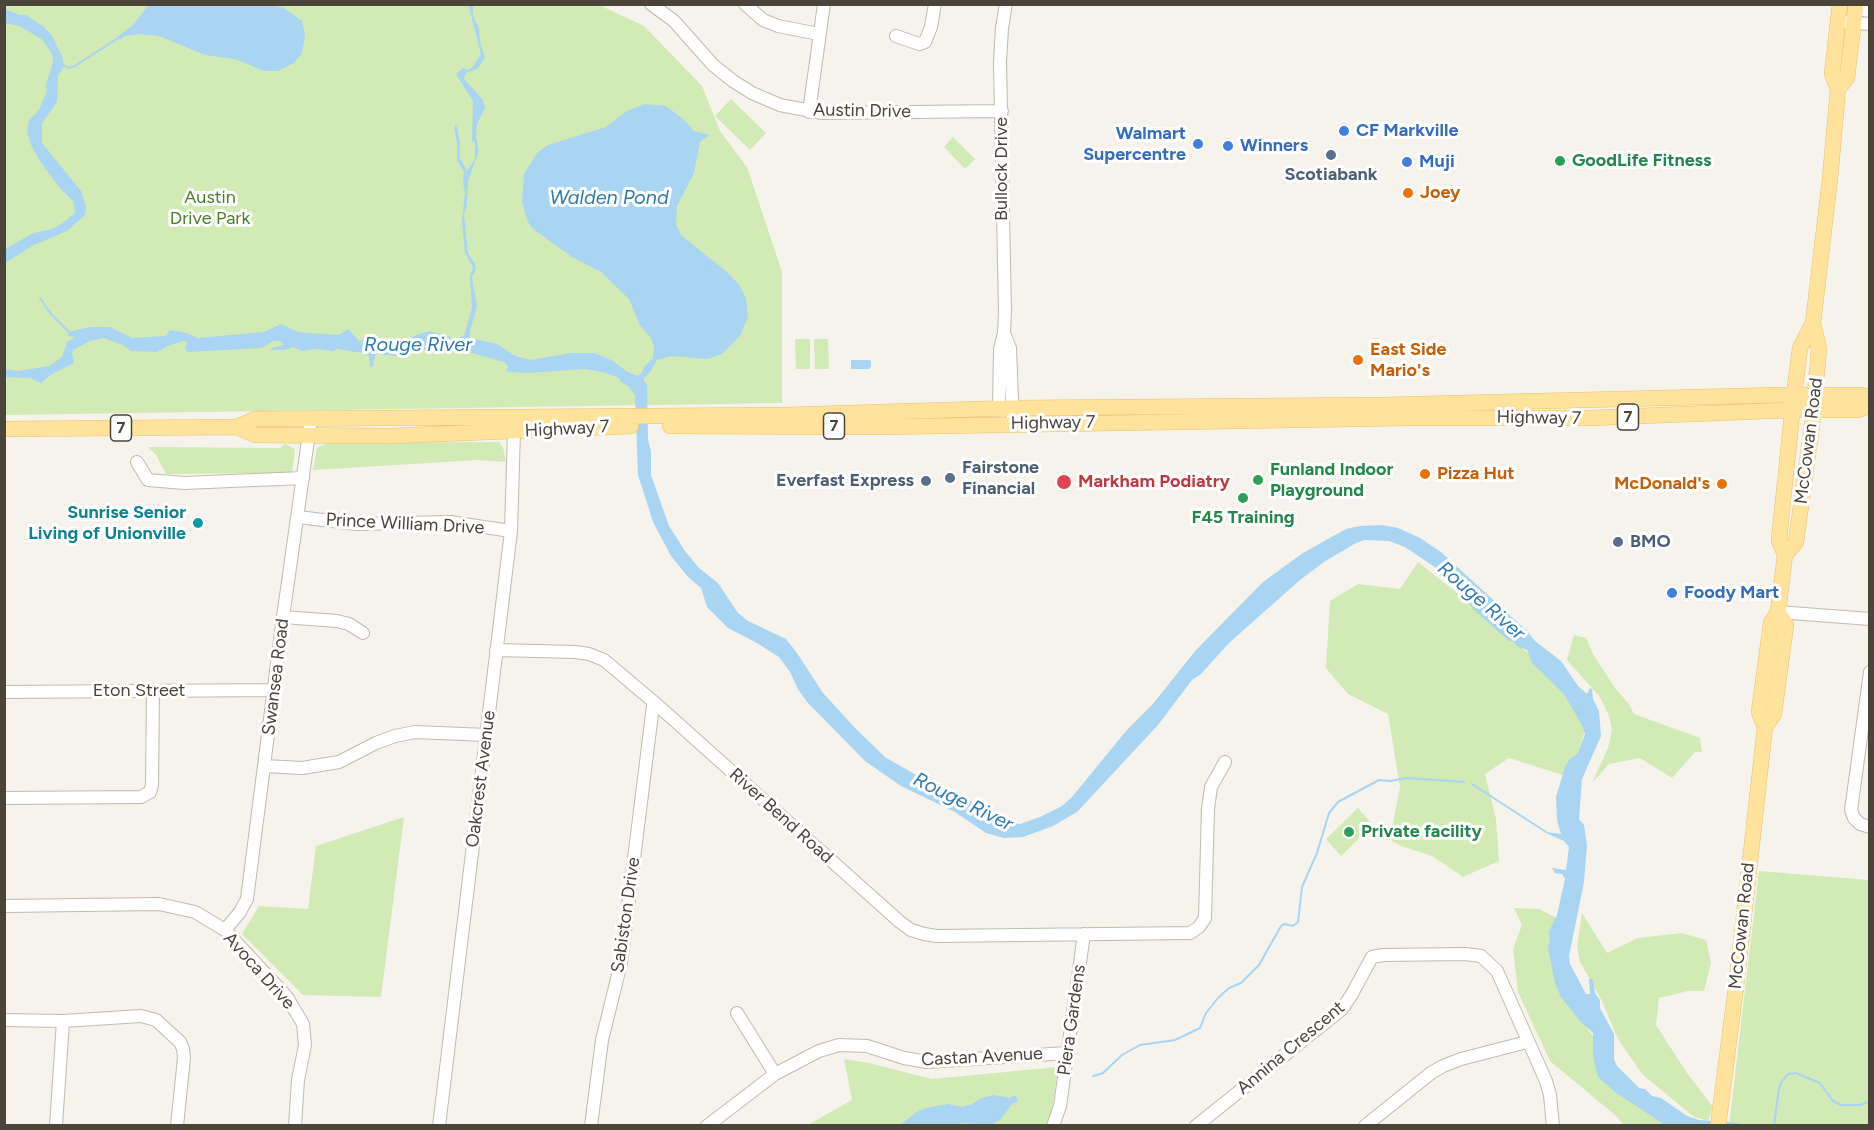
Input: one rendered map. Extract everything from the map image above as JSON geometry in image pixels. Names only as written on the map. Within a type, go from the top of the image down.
[{"type":"main road","name":"McCowan Road","points":[[1785,555],[1796,542],[1814,403],[1819,349],[1813,323],[1838,89],[1847,78],[1857,15],[1840,4]]},
{"type":"main road","name":"McCowan Road","points":[[1718,1121],[1765,727],[1759,711],[1771,623],[1778,612],[1785,555],[1779,540],[1793,403],[1800,348],[1813,323]]},
{"type":"main road","name":"Highway 7","points":[[1814,403],[1861,395],[1869,397]]},
{"type":"main road","name":"Highway 7","points":[[4,429],[237,427],[255,419],[311,418],[670,421],[879,426],[1008,414],[1383,405],[1814,403],[1858,410],[1869,405]]},
{"type":"main road","name":"Highway 7","points":[[237,427],[255,435],[390,436],[514,431],[626,421]]},
{"type":"street","name":"Austin Drive","points":[[651,4],[674,21],[713,65],[733,81],[752,93],[780,105],[809,111],[862,113],[1002,111]]},
{"type":"street","points":[[745,4],[764,20],[778,26],[819,34]]},
{"type":"street","points":[[809,111],[824,4]]},
{"type":"street","points":[[896,36],[919,44],[925,42],[931,27],[935,4]]},
{"type":"street","name":"Bullock Drive","points":[[1006,4],[1001,45],[1004,333],[1010,348],[1008,414]]},
{"type":"street","name":"Swansea Road","points":[[225,930],[240,912],[247,899],[311,418]]},
{"type":"street","name":"Oakcrest Avenue","points":[[439,1125],[511,531],[514,431]]},
{"type":"street","points":[[137,462],[148,480],[184,483],[303,478]]},
{"type":"street","name":"Prince William Drive","points":[[298,517],[357,524],[450,522],[511,531]]},
{"type":"street","points":[[1778,612],[1869,619]]},
{"type":"street","points":[[283,617],[337,621],[349,624],[363,633]]},
{"type":"street","name":"River Bend Road","points":[[496,651],[589,654],[604,660],[900,922],[911,930],[937,936],[1190,933],[1199,927],[1204,918],[1208,809],[1211,787],[1225,762]]},
{"type":"street","points":[[1869,672],[1851,810],[1854,818],[1860,824],[1869,827]]},
{"type":"street","name":"Eton Street","points":[[4,692],[274,690]]},
{"type":"street","points":[[4,798],[141,797],[150,792],[153,691]]},
{"type":"street","name":"Sabiston Drive","points":[[591,1125],[602,1040],[621,963],[655,703]]},
{"type":"street","points":[[265,766],[302,768],[339,762],[376,743],[415,732],[487,735]]},
{"type":"street","name":"Avoca Drive","points":[[4,906],[159,904],[195,912],[225,930],[287,998],[303,1024],[305,1045],[298,1080],[295,1125]]},
{"type":"street","name":"Piera Gardens","points":[[1061,1125],[1060,1106],[1083,934]]},
{"type":"street","name":"Annina Crescent","points":[[1196,1125],[1342,1009],[1370,959],[1374,956],[1465,954],[1481,956],[1497,970],[1527,1042]]},
{"type":"street","points":[[736,1013],[775,1074]]},
{"type":"street","points":[[4,1020],[63,1021],[141,1016],[156,1020],[180,1042],[184,1058],[177,1125]]},
{"type":"street","points":[[56,1125],[63,1021]]},
{"type":"street","points":[[1365,1125],[1443,1066],[1527,1042],[1546,1081],[1553,1125]]},
{"type":"street","name":"Castan Avenue","points":[[707,1125],[775,1074],[819,1051],[839,1045],[867,1046],[904,1058],[927,1062],[1067,1053]]},
{"type":"street","name":"Piera Gardens","points":[[1053,1125],[1060,1106]]},
{"type":"green space","name":"Austin Drive Park","points":[[597,4],[644,26],[702,86],[720,131],[747,167],[782,272],[782,403],[5,415],[4,5]]},
{"type":"green space","points":[[731,99],[766,133],[750,150],[715,116]]},
{"type":"green space","points":[[953,137],[975,159],[965,169],[944,147]]},
{"type":"green space","points":[[795,339],[810,339],[810,369],[796,369]]},
{"type":"green space","points":[[814,339],[828,339],[829,369],[815,369]]},
{"type":"green space","points":[[499,442],[503,447],[506,462],[478,460],[313,470],[317,448],[327,443]]},
{"type":"green space","points":[[285,444],[295,449],[292,473],[166,474],[156,455],[148,447],[280,448]]},
{"type":"green space","points":[[1418,562],[1495,623],[1530,655],[1588,719],[1579,751],[1566,776],[1509,758],[1485,774],[1496,819],[1499,861],[1463,877],[1432,856],[1392,841],[1392,828],[1400,787],[1388,714],[1348,694],[1326,668],[1330,601],[1358,584],[1400,589]]},
{"type":"green space","points":[[1574,635],[1586,638],[1593,654],[1634,714],[1700,738],[1702,752],[1695,752],[1672,778],[1640,758],[1609,764],[1592,783],[1608,748],[1612,730],[1609,716],[1600,697],[1567,660]]},
{"type":"green space","name":"Private facility","points":[[1358,808],[1373,825],[1341,856],[1326,839]]},
{"type":"green space","points":[[404,817],[381,997],[303,995],[242,934],[259,906],[308,909],[316,846]]},
{"type":"green space","points":[[1759,871],[1869,880],[1869,1125],[1729,1126]]},
{"type":"green space","points":[[1514,908],[1539,909],[1560,920],[1553,947],[1584,1023],[1598,1044],[1607,1072],[1672,1125],[1624,1125],[1550,1061],[1518,992],[1513,949],[1522,925]]},
{"type":"green space","points":[[1582,913],[1607,953],[1638,938],[1682,933],[1706,940],[1711,963],[1704,991],[1688,991],[1659,998],[1656,1025],[1687,1073],[1713,1107],[1708,1121],[1694,1117],[1642,1074],[1618,1039],[1601,999],[1580,962],[1577,947]]},
{"type":"green space","points":[[844,1059],[932,1079],[1058,1067],[1050,1125],[806,1126],[852,1100]]},
{"type":"water","points":[[149,5],[272,5],[284,8],[302,21],[305,35],[302,53],[294,63],[278,71],[264,71],[235,59],[205,55],[159,36],[139,34],[124,36],[120,40],[117,37],[132,26]]},
{"type":"water","points":[[470,5],[473,5],[473,16],[479,28],[485,58],[477,69],[466,73],[464,79],[483,100],[485,108],[477,124],[476,138],[479,151],[468,181],[467,205],[464,215],[468,253],[476,270],[472,277],[477,307],[470,338],[497,344],[515,356],[531,360],[571,353],[595,353],[613,361],[626,371],[638,376],[641,374],[653,358],[654,346],[651,338],[640,325],[629,299],[601,272],[572,257],[532,228],[522,202],[524,174],[537,153],[548,145],[606,127],[627,111],[645,104],[666,106],[694,131],[709,135],[700,142],[694,173],[677,206],[676,224],[681,235],[728,273],[739,285],[746,298],[748,317],[740,336],[722,354],[707,359],[671,356],[657,360],[643,379],[647,385],[651,475],[669,526],[699,568],[718,583],[738,613],[748,621],[786,639],[823,693],[885,757],[916,775],[953,790],[1002,821],[1020,824],[1040,817],[1062,806],[1072,797],[1126,731],[1152,705],[1196,650],[1263,582],[1303,553],[1346,529],[1382,525],[1398,528],[1420,538],[1441,552],[1535,641],[1561,661],[1578,686],[1587,694],[1590,688],[1592,689],[1593,699],[1599,711],[1601,736],[1582,779],[1579,819],[1584,825],[1587,845],[1584,882],[1569,956],[1570,964],[1586,994],[1590,994],[1589,979],[1593,979],[1595,993],[1600,1000],[1600,1008],[1614,1034],[1614,1059],[1617,1066],[1639,1088],[1645,1089],[1652,1096],[1661,1098],[1687,1116],[1699,1120],[1742,1125],[1665,1125],[1615,1092],[1598,1077],[1593,1057],[1593,1033],[1561,997],[1555,983],[1548,948],[1549,932],[1557,915],[1565,879],[1562,874],[1555,873],[1552,868],[1566,870],[1569,847],[1564,841],[1546,832],[1561,834],[1557,820],[1556,797],[1565,767],[1569,760],[1578,753],[1585,734],[1583,727],[1564,694],[1532,663],[1527,650],[1508,640],[1472,608],[1468,601],[1469,596],[1445,574],[1405,547],[1389,541],[1365,540],[1324,562],[1300,580],[1229,643],[1200,675],[1192,680],[1158,725],[1077,812],[1053,826],[1023,837],[1004,838],[986,833],[955,812],[901,786],[865,761],[807,702],[779,657],[728,628],[707,607],[701,588],[688,577],[671,556],[653,522],[638,475],[635,395],[619,378],[585,369],[511,372],[506,371],[508,366],[504,362],[450,347],[405,352],[398,356],[376,354],[372,367],[370,367],[369,356],[363,353],[337,349],[302,351],[293,347],[285,350],[271,350],[283,345],[281,341],[273,341],[262,348],[188,352],[185,349],[187,342],[183,341],[157,352],[131,351],[123,345],[104,338],[90,341],[73,350],[74,363],[52,374],[41,383],[31,378],[5,377],[4,369],[18,371],[50,366],[62,357],[67,342],[76,337],[68,336],[69,332],[89,327],[110,327],[132,338],[166,336],[170,330],[198,338],[264,332],[281,324],[298,332],[308,333],[339,335],[348,329],[359,341],[367,339],[390,342],[409,339],[429,331],[457,339],[464,336],[472,308],[470,277],[473,267],[465,253],[462,222],[464,172],[457,160],[454,128],[456,124],[460,141],[460,158],[467,171],[475,159],[475,142],[472,141],[473,101],[456,74],[463,68],[467,70],[472,68],[481,54]]},
{"type":"water","points":[[5,9],[26,15],[44,27],[52,36],[62,56],[64,66],[58,75],[57,102],[42,123],[42,143],[81,191],[86,207],[85,215],[67,231],[34,245],[5,263],[5,249],[34,233],[52,229],[63,223],[74,214],[75,210],[73,201],[59,187],[40,161],[27,132],[29,120],[39,110],[47,91],[46,85],[53,62],[52,54],[42,39],[19,26],[5,23]]},
{"type":"water","points":[[851,360],[869,360],[871,367],[851,369]]},
{"type":"water","points":[[994,1095],[1010,1098],[1015,1095],[1018,1101],[1011,1105],[1001,1119],[991,1125],[961,1123],[957,1126],[900,1125],[926,1108],[948,1104],[963,1107]]},
{"type":"waterway","points":[[64,66],[69,68],[75,66],[118,38]]},
{"type":"waterway","points":[[40,298],[51,314],[69,332]]},
{"type":"waterway","points":[[1093,1076],[1103,1073],[1122,1055],[1140,1045],[1175,1040],[1200,1028],[1206,1013],[1218,998],[1229,988],[1241,983],[1259,965],[1281,926],[1284,924],[1293,926],[1298,922],[1302,887],[1317,853],[1329,813],[1338,802],[1379,780],[1390,781],[1406,778],[1464,782]]},
{"type":"waterway","points":[[1472,784],[1546,832]]},
{"type":"waterway","points":[[1774,1126],[1779,1088],[1788,1074],[1796,1073],[1820,1083],[1833,1101],[1841,1105],[1860,1105],[1870,1101]]},
{"type":"place","name":"CF Markville","points":[[1344,131]]},
{"type":"place","name":"Walmart Supercentre","points":[[1198,144]]},
{"type":"place","name":"Winners","points":[[1228,146]]},
{"type":"place","name":"Scotiabank","points":[[1331,155]]},
{"type":"place","name":"GoodLife Fitness","points":[[1560,161]]},
{"type":"place","name":"Muji","points":[[1407,162]]},
{"type":"place","name":"Joey","points":[[1408,193]]},
{"type":"place","name":"East Side Mario's","points":[[1358,360]]},
{"type":"place","name":"Pizza Hut","points":[[1425,474]]},
{"type":"place","name":"Fairstone Financial","points":[[950,478]]},
{"type":"place","name":"Funland Indoor Playground","points":[[1258,480]]},
{"type":"place","name":"Everfast Express","points":[[926,481]]},
{"type":"place","name":"Markham Podiatry","points":[[1064,482]]},
{"type":"place","name":"McDonald's","points":[[1722,484]]},
{"type":"place","name":"F45 Training","points":[[1243,498]]},
{"type":"place","name":"Sunrise Senior Living of Unionville","points":[[198,523]]},
{"type":"place","name":"BMO","points":[[1618,542]]},
{"type":"place","name":"Foody Mart","points":[[1672,593]]},
{"type":"place","name":"Private facility","points":[[1349,832]]},
{"type":"water label","name":"Walden Pond","points":[[609,198]]},
{"type":"water label","name":"Rouge River","points":[[418,345]]},
{"type":"water label","name":"Rouge River","points":[[1481,601]]},
{"type":"water label","name":"Rouge River","points":[[963,802]]}]
